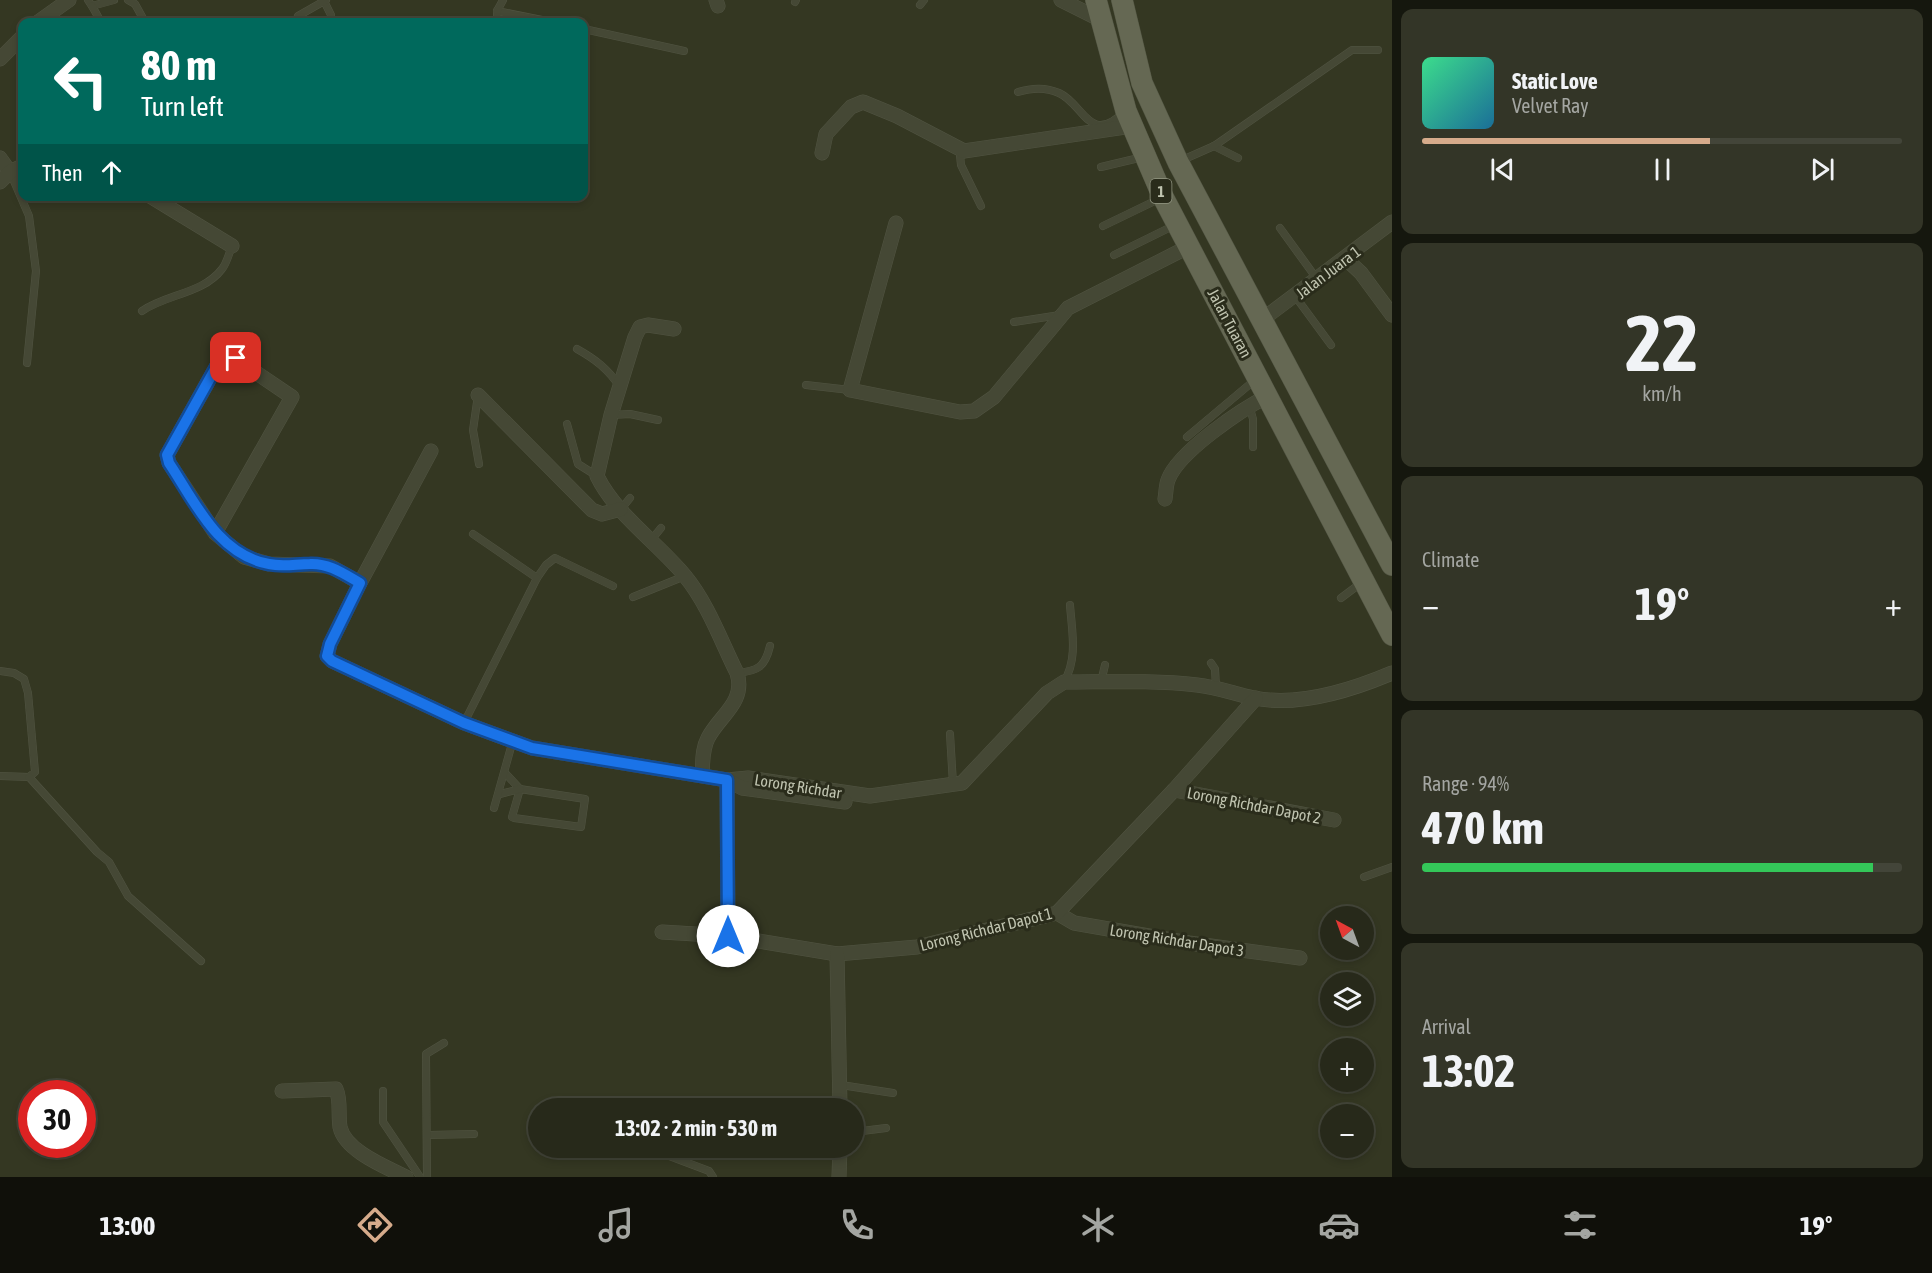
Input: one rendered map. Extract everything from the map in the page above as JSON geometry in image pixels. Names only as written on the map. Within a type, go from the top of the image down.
[{"type":"main road","name":"Jalan Tuaran","points":[[1125,1],[1142,82],[1178,162],[1392,565]]},
{"type":"main road","name":"Jalan Tuaran","points":[[1097,10],[1129,118],[1163,197],[1392,635]]},
{"type":"main road","points":[[1260,381],[1282,359]]},
{"type":"street","points":[[44,18],[69,0]]},
{"type":"street","points":[[1061,0],[1097,10]]},
{"type":"street","points":[[0,59],[18,41]]},
{"type":"street","points":[[822,153],[826,134],[851,107],[863,102],[897,116],[958,156],[1129,118]]},
{"type":"street","points":[[0,158],[16,169],[0,182]]},
{"type":"street","points":[[158,201],[232,246]]},
{"type":"street","name":"Jalan Juara 1","points":[[1263,320],[1392,222]]},
{"type":"street","points":[[896,223],[850,390],[960,412],[974,411],[994,397],[1060,315],[1086,297],[1190,246]]},
{"type":"street","points":[[1346,259],[1361,273],[1392,315]]},
{"type":"street","points":[[674,329],[648,325],[640,327],[620,387],[597,476],[626,503],[652,539],[698,593],[737,673],[740,684],[738,698],[707,738],[703,751],[702,774]]},
{"type":"street","points":[[215,532],[292,397],[236,358],[225,357],[219,362],[167,455],[169,463],[215,532],[244,557],[269,564],[330,566],[360,583]]},
{"type":"street","points":[[1166,499],[1168,479],[1178,466],[1214,431],[1249,405],[1260,381]]},
{"type":"street","points":[[478,395],[592,510],[602,514],[626,503]]},
{"type":"street","points":[[431,451],[360,583],[330,644],[327,656],[332,661],[464,723],[532,748],[702,774],[727,780],[728,936]]},
{"type":"street","name":"Lorong Richdar","points":[[727,780],[748,778],[870,796],[953,784],[966,780],[1047,693],[1064,682],[1216,687],[1256,698],[1292,699],[1329,694],[1392,673]]},
{"type":"street","name":"Lorong Richdar","points":[[727,780],[742,788],[866,804],[969,787],[1064,690],[1195,693],[1207,692],[1216,687]]},
{"type":"street","name":"Lorong Richdar Dapot 1","points":[[662,932],[728,936],[837,954],[916,947],[1057,913],[1174,790],[1256,698]]},
{"type":"street","name":"Lorong Richdar Dapot 2","points":[[1174,790],[1334,820]]},
{"type":"street","name":"Lorong Richdar Dapot 3","points":[[1057,913],[1074,923],[1300,958]]},
{"type":"street","points":[[837,954],[840,1098]]},
{"type":"street","points":[[282,1091],[336,1089],[341,1129],[347,1141],[406,1177]]},
{"type":"street","points":[[839,1177],[840,1158]]},
{"type":"lane","points":[[99,18],[90,3],[114,0]]},
{"type":"lane","points":[[128,0],[135,4],[144,18]]},
{"type":"lane","points":[[497,18],[496,11],[503,0]]},
{"type":"lane","points":[[298,16],[325,1],[331,18]]},
{"type":"lane","points":[[496,11],[532,18]]},
{"type":"lane","points":[[588,30],[684,51]]},
{"type":"lane","points":[[1178,162],[1214,146],[1352,50],[1378,50]]},
{"type":"lane","points":[[1018,92],[1032,87],[1059,93],[1071,101],[1081,116],[1097,124],[1129,118]]},
{"type":"lane","points":[[1214,146],[1238,158]]},
{"type":"lane","points":[[958,156],[981,206]]},
{"type":"lane","points":[[1101,167],[1146,157]]},
{"type":"lane","points":[[1103,226],[1163,197]]},
{"type":"lane","points":[[25,201],[36,271],[27,363]]},
{"type":"lane","points":[[1114,255],[1177,224]]},
{"type":"lane","points":[[1280,228],[1317,279]]},
{"type":"lane","points":[[142,311],[156,302],[169,300],[206,283],[223,268],[232,246]]},
{"type":"lane","points":[[1295,296],[1330,345]]},
{"type":"lane","points":[[1014,322],[1060,315]]},
{"type":"lane","points":[[577,349],[596,359],[610,372],[620,387]]},
{"type":"lane","points":[[1187,436],[1260,381]]},
{"type":"lane","points":[[806,386],[850,390]]},
{"type":"lane","points":[[478,395],[473,430],[479,464]]},
{"type":"lane","points":[[1249,405],[1253,419],[1252,447]]},
{"type":"lane","points":[[612,415],[630,414],[658,420]]},
{"type":"lane","points":[[567,424],[578,465],[597,476]]},
{"type":"lane","points":[[652,539],[661,528]]},
{"type":"lane","points":[[473,534],[533,573],[537,578]]},
{"type":"lane","points":[[464,723],[537,578],[546,565],[555,558],[614,586]]},
{"type":"lane","points":[[633,597],[685,576]]},
{"type":"lane","points":[[1341,598],[1363,581]]},
{"type":"lane","points":[[1064,682],[1071,670],[1074,645],[1070,605]]},
{"type":"lane","points":[[737,673],[756,670],[765,664],[770,646]]},
{"type":"lane","points":[[1212,663],[1215,669],[1216,687]]},
{"type":"lane","points":[[1101,682],[1105,665]]},
{"type":"lane","points":[[0,671],[14,673],[24,679],[28,693],[35,772],[29,777],[0,776]]},
{"type":"lane","points":[[950,735],[953,784]]},
{"type":"lane","points":[[494,808],[506,774],[513,740]]},
{"type":"lane","points":[[506,774],[520,789]]},
{"type":"lane","points":[[29,777],[97,852],[109,862],[128,896],[201,961]]},
{"type":"lane","points":[[500,794],[520,789],[585,799],[581,827],[514,818],[512,816],[520,789]]},
{"type":"lane","points":[[1364,877],[1392,867]]},
{"type":"lane","points":[[427,1177],[426,1054],[444,1043]]},
{"type":"lane","points":[[841,1085],[893,1093]]},
{"type":"lane","points":[[384,1091],[383,1122],[420,1177]]},
{"type":"lane","points":[[864,1131],[886,1128]]},
{"type":"lane","points":[[428,1135],[474,1134]]},
{"type":"lane","points":[[675,1158],[709,1171],[713,1177]]},
{"type":"route","points":[[236,358],[225,357],[219,362],[167,455],[169,463],[215,532],[244,557],[269,564],[330,566],[360,583],[330,644],[327,656],[332,661],[464,723],[532,748],[702,774],[727,780],[728,936]]}]
